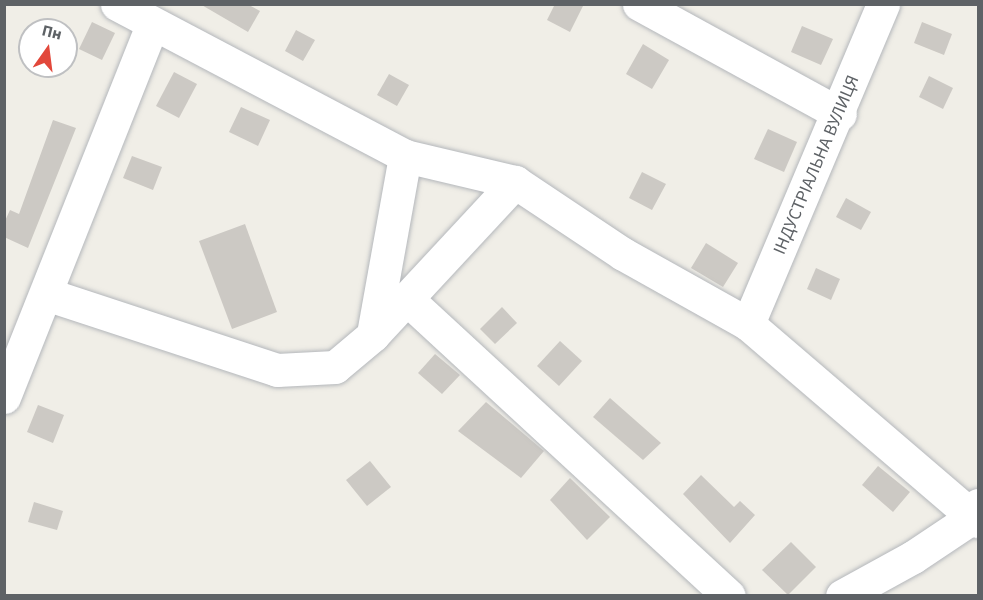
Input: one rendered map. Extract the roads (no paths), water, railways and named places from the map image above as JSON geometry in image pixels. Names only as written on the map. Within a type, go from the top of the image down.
[{"type":"street","points":[[117,4],[152,25],[405,156],[515,182],[623,254],[748,324],[977,515],[842,596]]},
{"type":"street","points":[[639,4],[840,114]]},
{"type":"street","name":"ІНДУСТРІАЛЬНА ВУЛИЦЯ","points":[[748,324],[840,114],[883,4]]},
{"type":"street","points":[[4,398],[152,25]]},
{"type":"street","points":[[373,335],[405,156]]},
{"type":"street","points":[[46,294],[277,370],[335,367],[373,335],[515,182]]},
{"type":"street","points":[[406,298],[729,596]]}]
